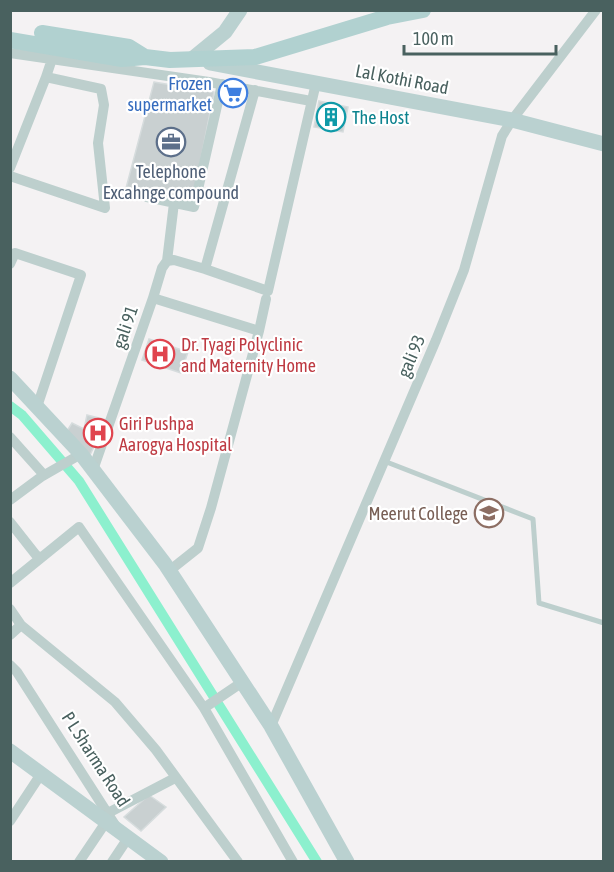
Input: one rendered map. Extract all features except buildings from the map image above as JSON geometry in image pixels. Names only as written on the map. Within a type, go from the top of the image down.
[{"type":"main road","points":[[10,40],[122,59],[255,57],[387,17],[423,10]]},
{"type":"main road","points":[[10,28],[129,47],[145,57]]},
{"type":"street","points":[[192,59],[225,32],[240,10]]},
{"type":"street","name":"gali 93","points":[[271,726],[464,270],[502,136],[596,10]]},
{"type":"street","points":[[10,52],[222,84],[311,101]]},
{"type":"street","points":[[10,168],[52,58]]},
{"type":"street","name":"Lal Kothi Road","points":[[192,59],[512,120],[603,144]]},
{"type":"street","points":[[10,176],[105,208],[98,143],[104,105],[100,89],[46,77]]},
{"type":"street","points":[[169,571],[198,548],[211,508],[267,295],[316,83]]},
{"type":"street","points":[[147,197],[194,207],[222,84]]},
{"type":"street","points":[[205,269],[255,90]]},
{"type":"street","points":[[153,298],[164,264],[174,203]]},
{"type":"street","points":[[10,264],[15,253],[81,275],[37,407]]},
{"type":"street","points":[[164,264],[174,260],[205,269],[267,295]]},
{"type":"street","name":"gali 91","points":[[93,470],[153,298],[258,331]]},
{"type":"street","points":[[10,378],[93,470],[169,571],[271,726],[347,861]]},
{"type":"street","points":[[10,437],[44,475]]},
{"type":"street","points":[[10,500],[44,475],[80,455]]},
{"type":"street","points":[[10,522],[36,555],[41,558]]},
{"type":"street","points":[[10,583],[79,527],[204,708],[293,861]]},
{"type":"street","points":[[10,609],[21,626],[115,702],[156,750],[238,861]]},
{"type":"street","points":[[10,635],[21,626]]},
{"type":"street","name":"P L Sharma Road","points":[[10,665],[24,682],[107,817]]},
{"type":"street","points":[[204,708],[241,683]]},
{"type":"street","points":[[10,751],[107,817],[124,836],[161,861]]},
{"type":"street","points":[[10,821],[41,774]]},
{"type":"street","points":[[79,861],[107,817],[175,778]]},
{"type":"street","points":[[112,861],[124,836]]},
{"type":"lane","points":[[384,461],[533,519],[538,603],[603,623]]},
{"type":"waterway","points":[[10,406],[22,415],[79,481],[317,862]]},
{"type":"place","name":"Frozen supermarket","points":[[233,93]]},
{"type":"place","name":"The Host","points":[[331,117]]},
{"type":"place","name":"Telephone Excahnge compound","points":[[171,142]]},
{"type":"place","name":"Dr. Tyagi Polyclinic and Maternity Home","points":[[160,354]]},
{"type":"place","name":"Giri Pushpa Aarogya Hospital","points":[[98,433]]},
{"type":"place","name":"Meerut College","points":[[489,513]]}]
